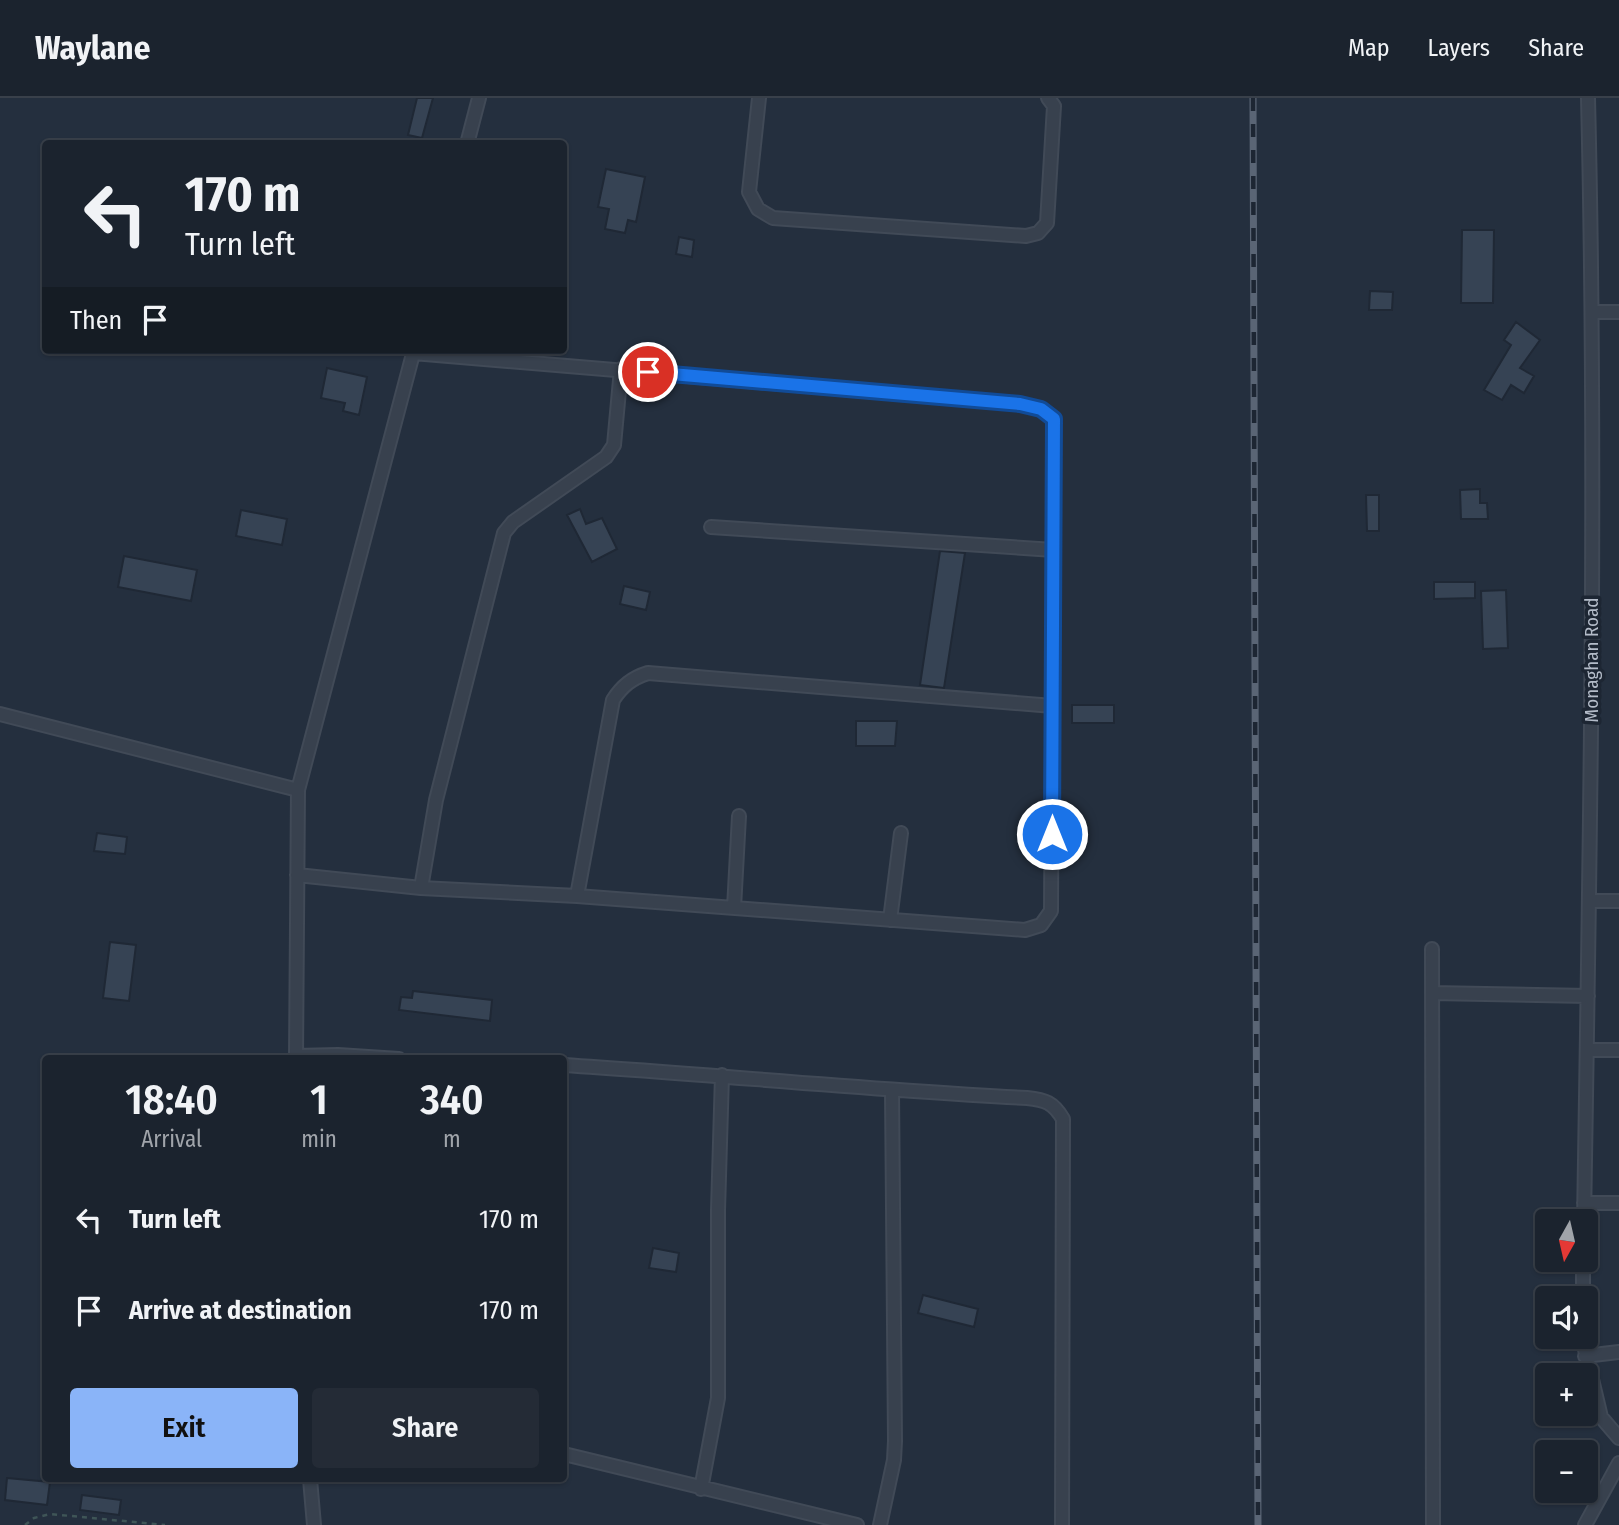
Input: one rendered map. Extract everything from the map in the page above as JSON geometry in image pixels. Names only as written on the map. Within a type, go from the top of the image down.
[{"type":"street","points":[[468,140],[479,98]]},
{"type":"street","points":[[759,98],[749,192],[758,209],[765,214],[773,218],[1026,236],[1038,233],[1046,223],[1054,106],[1048,98]]},
{"type":"street","name":"Monaghan Road","points":[[1584,1209],[1593,312],[1588,98]]},
{"type":"street","points":[[1593,312],[1619,312]]},
{"type":"street","points":[[296,1055],[298,790],[413,354]]},
{"type":"street","points":[[297,875],[421,888],[577,896],[1025,930],[1048,919],[1051,911],[1054,419],[1041,409],[1020,404],[438,354]]},
{"type":"street","points":[[421,888],[436,800],[501,541],[513,522],[606,457],[614,445],[621,369]]},
{"type":"street","points":[[711,527],[1054,550]]},
{"type":"street","points":[[577,896],[613,701],[619,690],[636,676],[648,673],[1053,706]]},
{"type":"street","points":[[0,714],[298,790]]},
{"type":"street","points":[[734,908],[739,816]]},
{"type":"street","points":[[890,920],[901,833]]},
{"type":"street","points":[[1589,901],[1619,901]]},
{"type":"street","points":[[1432,949],[1433,1525]]},
{"type":"street","points":[[1432,993],[1588,996]]},
{"type":"street","points":[[1587,1050],[1619,1050]]},
{"type":"street","points":[[567,1065],[722,1075],[892,1091],[1046,1100],[1056,1106],[1063,1119],[1062,1525]]},
{"type":"street","points":[[701,1489],[718,1398],[718,1210],[722,1075]]},
{"type":"street","points":[[880,1525],[894,1460],[895,1441],[892,1091]]},
{"type":"street","points":[[1584,1203],[1619,1203]]},
{"type":"street","points":[[1585,1349],[1601,1417],[1619,1438]]},
{"type":"street","points":[[1586,1356],[1619,1352]]},
{"type":"street","points":[[567,1455],[857,1525]]},
{"type":"street","points":[[1585,1525],[1619,1463]]},
{"type":"street","points":[[310,1482],[314,1525]]},
{"type":"path","points":[[25,1525],[34,1518],[50,1514],[165,1525]]},
{"type":"building","points":[[417,98],[433,98],[422,138],[408,135]]},
{"type":"building","points":[[606,169],[645,177],[636,222],[628,220],[625,233],[605,229],[609,209],[598,207]]},
{"type":"building","points":[[1462,230],[1494,230],[1493,303],[1461,303]]},
{"type":"building","points":[[679,237],[694,240],[692,257],[676,254]]},
{"type":"building","points":[[1370,291],[1393,292],[1392,310],[1369,310]]},
{"type":"building","points":[[1516,322],[1540,340],[1520,368],[1534,376],[1524,393],[1511,385],[1502,400],[1484,390],[1511,345],[1504,340]]},
{"type":"building","points":[[327,368],[367,377],[359,415],[343,411],[345,403],[321,398]]},
{"type":"building","points":[[1480,489],[1480,503],[1487,503],[1488,519],[1461,519],[1460,490]]},
{"type":"building","points":[[1366,495],[1379,495],[1379,531],[1367,531]]},
{"type":"building","points":[[580,509],[586,524],[602,518],[617,549],[592,562],[567,515]]},
{"type":"building","points":[[241,510],[287,519],[282,545],[236,536]]},
{"type":"building","points":[[940,551],[965,553],[944,688],[920,685]]},
{"type":"building","points":[[124,556],[197,570],[191,601],[118,587]]},
{"type":"building","points":[[1434,582],[1475,582],[1475,598],[1434,599]]},
{"type":"building","points":[[624,586],[650,592],[646,610],[620,604]]},
{"type":"building","points":[[1506,590],[1508,648],[1483,649],[1481,591]]},
{"type":"building","points":[[1072,705],[1114,705],[1114,723],[1072,723]]},
{"type":"building","points":[[856,721],[897,721],[895,746],[856,746]]},
{"type":"building","points":[[97,833],[127,837],[125,854],[94,851]]},
{"type":"building","points":[[110,942],[136,945],[129,1001],[103,998]]},
{"type":"building","points":[[413,991],[492,1000],[490,1021],[399,1010],[401,997],[412,998]]},
{"type":"building","points":[[653,1248],[679,1253],[676,1272],[649,1268]]},
{"type":"building","points":[[923,1295],[978,1309],[974,1327],[918,1313]]},
{"type":"building","points":[[7,1478],[50,1482],[47,1505],[5,1500]]},
{"type":"building","points":[[82,1495],[121,1500],[119,1515],[80,1510]]},
{"type":"railway","points":[[1253,98],[1258,1525]]},
{"type":"route","points":[[648,372],[1031,405],[1054,419],[1052,834]]}]
